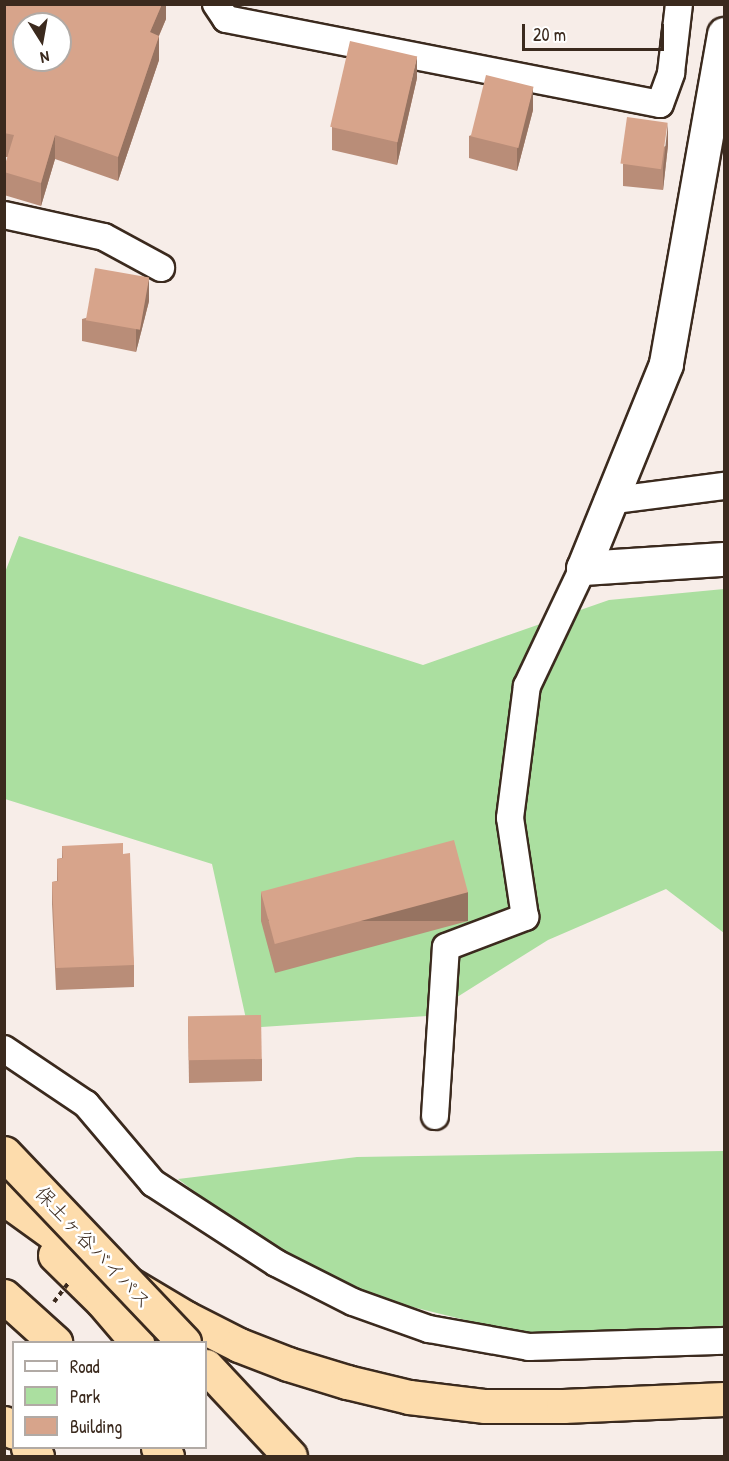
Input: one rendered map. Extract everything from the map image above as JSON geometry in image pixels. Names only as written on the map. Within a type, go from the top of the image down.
[{"type":"highway","name":"保土ヶ谷バイパス","points":[[4,1153],[183,1341]]},
{"type":"highway","points":[[4,1198],[97,1265],[186,1318],[239,1345],[288,1364],[347,1382],[409,1397],[485,1406],[562,1406],[724,1399]]},
{"type":"highway","points":[[4,1205],[102,1301],[135,1341]]},
{"type":"highway","points":[[4,1296],[52,1340]]},
{"type":"highway","points":[[207,1367],[290,1456]]},
{"type":"street","points":[[724,34],[666,364],[608,501],[583,568],[724,559]]},
{"type":"lane","points":[[216,4],[226,19],[660,104],[671,73],[679,4]]},
{"type":"lane","points":[[4,215],[104,237],[161,268]]},
{"type":"lane","points":[[608,501],[724,486]]},
{"type":"lane","points":[[435,1116],[446,947],[525,917],[510,818],[527,686],[583,568]]},
{"type":"lane","points":[[4,1049],[86,1104],[153,1183],[276,1263],[353,1302],[429,1329],[529,1347],[724,1341]]},
{"type":"green space","points":[[19,536],[423,665],[609,600],[724,589],[724,933],[666,889],[548,940],[427,1016],[248,1028],[212,864],[5,799],[4,575]]},
{"type":"green space","points":[[724,1151],[724,1329],[522,1334],[384,1300],[272,1250],[178,1179],[357,1157]]},
{"type":"building","points":[[4,4],[162,4],[150,32],[159,36],[118,157],[55,135],[41,183],[4,172],[14,135],[4,133]]},
{"type":"building","points":[[350,41],[417,57],[397,142],[330,127]]},
{"type":"building","points":[[486,75],[534,87],[518,148],[471,136]]},
{"type":"building","points":[[627,117],[668,123],[661,169],[620,164]]},
{"type":"building","points":[[95,268],[149,278],[140,330],[86,320]]},
{"type":"building","points":[[454,840],[468,892],[275,944],[261,892]]},
{"type":"building","points":[[123,843],[123,854],[130,853],[134,965],[56,968],[52,882],[58,881],[57,859],[63,858],[62,846]]},
{"type":"building","points":[[261,1015],[262,1059],[189,1060],[188,1016]]}]
